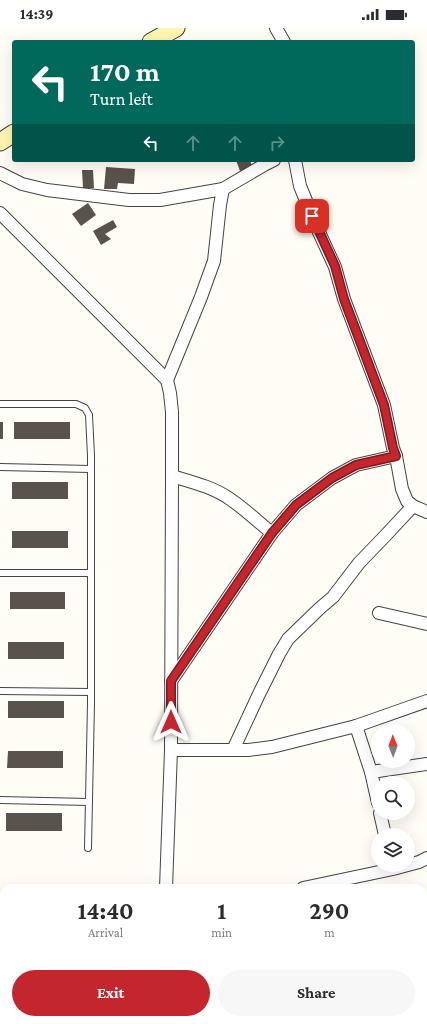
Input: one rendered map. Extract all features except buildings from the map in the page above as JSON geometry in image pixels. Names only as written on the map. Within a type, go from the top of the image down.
[{"type":"main road","points":[[155,40],[176,28]]},
{"type":"main road","points":[[0,142],[12,134]]},
{"type":"street","points":[[276,28],[283,40]]},
{"type":"street","points":[[0,173],[22,184],[47,190],[129,200],[160,200],[223,190],[269,162]]},
{"type":"street","points":[[295,162],[300,186],[335,266],[344,299],[384,405],[402,489],[407,501],[412,506],[427,512]]},
{"type":"street","points":[[167,380],[214,261],[223,190]]},
{"type":"street","points":[[0,213],[167,380],[172,412],[172,476],[171,750],[166,884]]},
{"type":"street","points":[[171,681],[272,533],[296,505],[332,478],[356,465],[396,456]]},
{"type":"street","points":[[172,476],[206,487],[230,499],[272,533]]},
{"type":"street","points":[[233,750],[259,694],[288,639],[333,597],[359,563],[412,506]]},
{"type":"street","points":[[379,613],[427,624]]},
{"type":"street","points":[[171,750],[248,750],[272,747],[356,726],[427,702]]},
{"type":"street","points":[[356,726],[372,776]]},
{"type":"street","points":[[371,772],[427,764]]},
{"type":"street","points":[[415,863],[427,858]]},
{"type":"street","points":[[320,884],[372,872]]},
{"type":"lane","points":[[0,404],[76,404],[85,408],[89,415],[91,469],[91,692],[88,848]]},
{"type":"lane","points":[[0,467],[91,469]]},
{"type":"lane","points":[[0,573],[91,573]]},
{"type":"lane","points":[[0,691],[91,692]]},
{"type":"lane","points":[[0,800],[89,802]]},
{"type":"route","points":[[171,722],[171,681],[272,533],[296,505],[332,478],[356,465],[396,456],[384,405],[344,299],[335,266],[312,216]]}]
